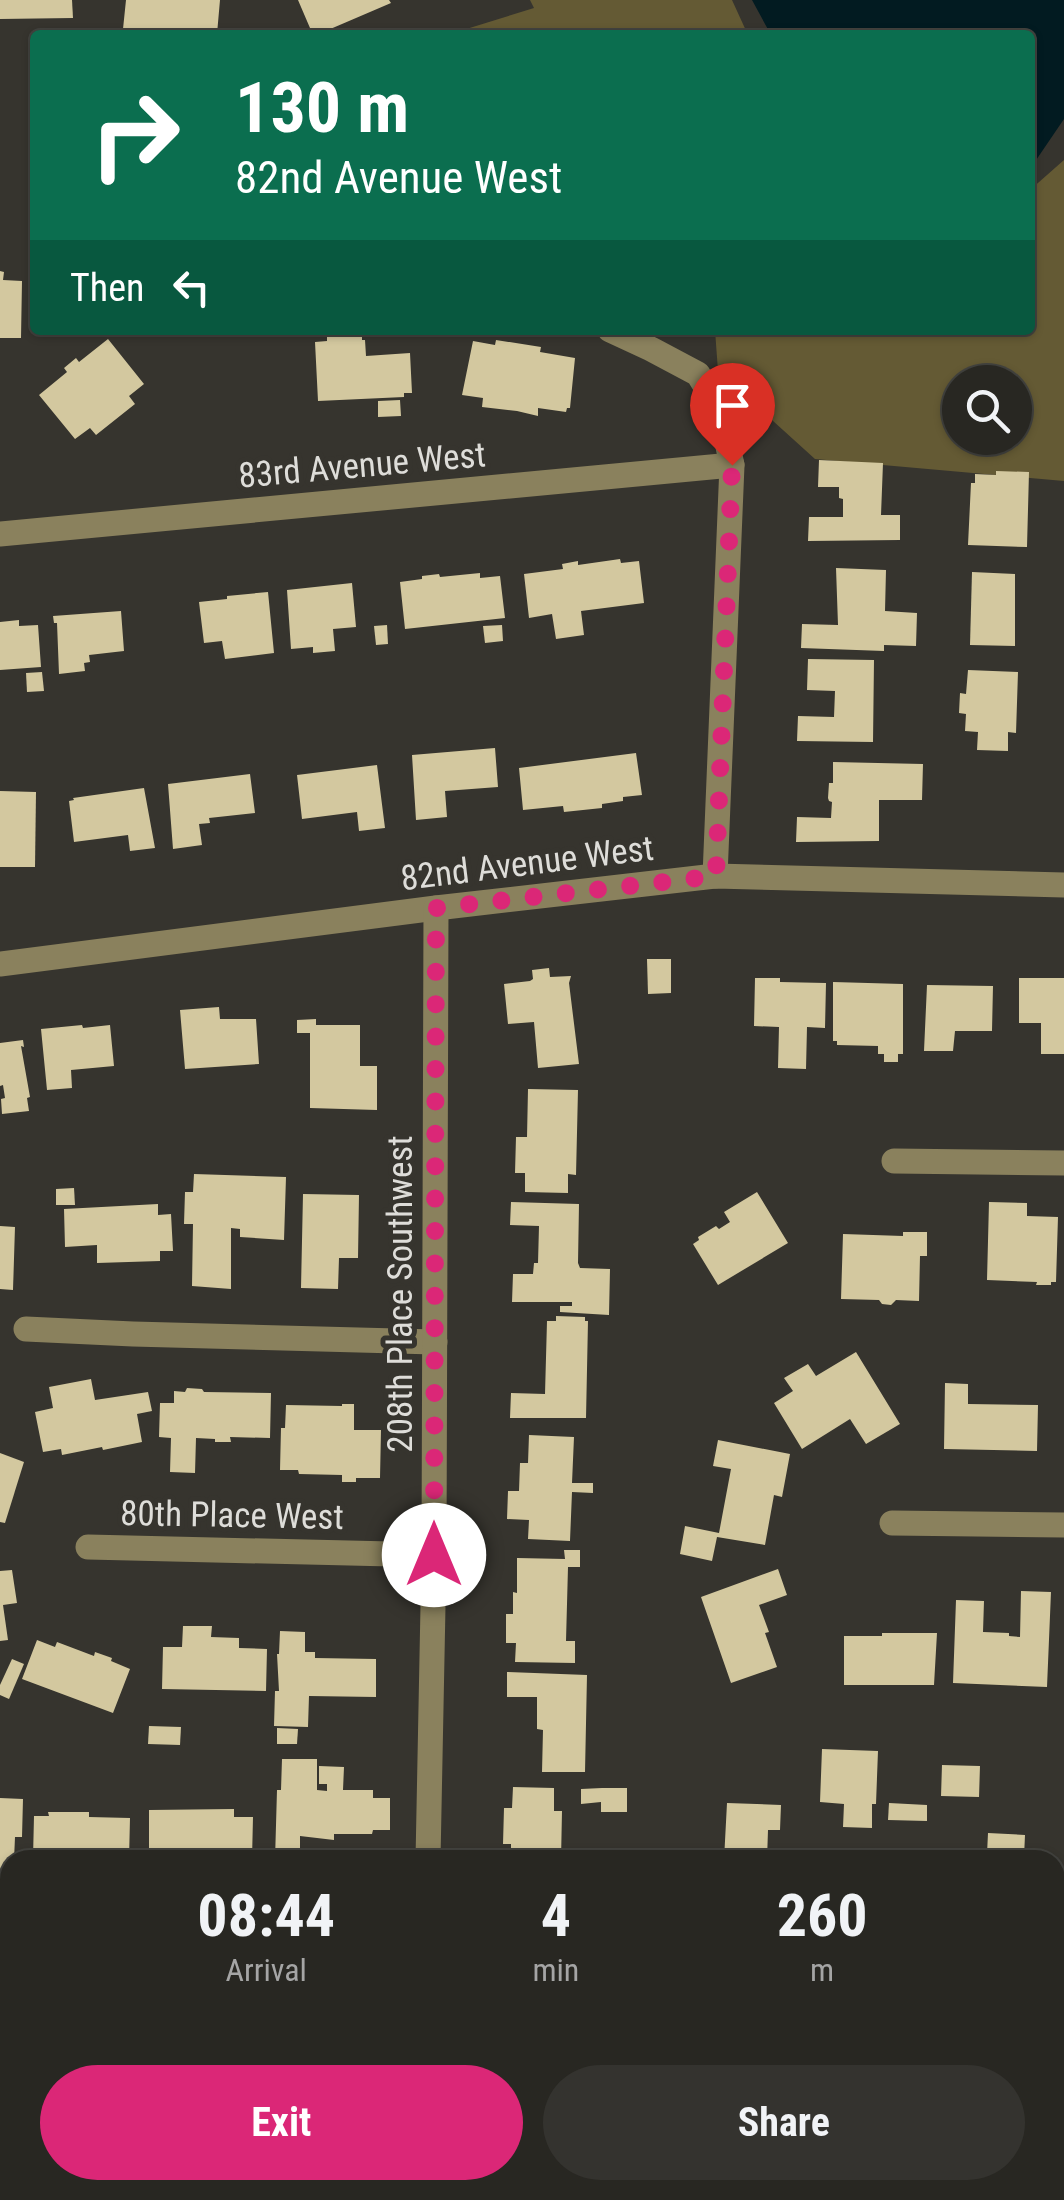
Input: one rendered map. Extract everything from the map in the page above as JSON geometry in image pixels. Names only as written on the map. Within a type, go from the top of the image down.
[{"type":"street","points":[[621,335],[698,374],[720,410],[732,465],[716,876]]},
{"type":"street","name":"83rd Avenue West","points":[[0,534],[732,465]]},
{"type":"street","name":"82nd Avenue West","points":[[0,964],[716,876],[1064,885]]},
{"type":"street","name":"208th Place Southwest","points":[[428,1850],[434,1555],[436,908]]},
{"type":"street","points":[[894,1162],[1064,1163]]},
{"type":"street","points":[[26,1329],[435,1342]]},
{"type":"street","points":[[892,1523],[1064,1525]]},
{"type":"street","name":"80th Place West","points":[[88,1547],[434,1555]]},
{"type":"shaded area","points":[[530,0],[732,0],[746,30],[463,30],[534,8]]},
{"type":"shaded area","points":[[1064,160],[1064,481],[815,459],[718,371],[715,335],[1035,335],[1035,186]]},
{"type":"water","points":[[752,0],[1064,0],[1064,119],[1035,162],[1035,30],[768,30]]},
{"type":"building","points":[[0,0],[72,0],[73,18],[0,19]]},
{"type":"building","points":[[126,0],[220,0],[217,30],[123,29]]},
{"type":"building","points":[[298,0],[391,3],[328,30],[311,30]]},
{"type":"building","points":[[0,271],[4,272],[3,280],[22,281],[21,338],[0,338]]},
{"type":"building","points":[[327,335],[362,335],[366,356],[410,353],[412,393],[404,393],[404,397],[318,401],[315,342],[327,341]]},
{"type":"building","points":[[108,339],[144,384],[129,396],[135,404],[96,435],[90,428],[75,439],[39,395],[67,372],[64,368],[76,358],[79,362]]},
{"type":"building","points":[[496,340],[541,347],[540,352],[575,358],[570,408],[566,412],[538,408],[538,416],[482,407],[483,398],[462,395],[473,341],[495,345]]},
{"type":"building","points":[[400,400],[401,416],[378,417],[378,401]]},
{"type":"building","points":[[819,460],[883,463],[881,515],[900,515],[900,540],[808,541],[809,517],[843,517],[839,487],[818,487]]},
{"type":"building","points":[[996,471],[1029,472],[1027,547],[968,545],[971,483],[975,483],[975,474],[996,475]]},
{"type":"building","points":[[620,559],[621,563],[639,561],[644,603],[581,611],[584,635],[556,639],[552,614],[529,618],[524,574],[563,569],[562,564],[578,561],[578,565]]},
{"type":"building","points":[[836,568],[886,570],[885,611],[917,613],[916,646],[884,645],[884,651],[801,648],[802,624],[838,625]]},
{"type":"building","points":[[972,572],[1015,574],[1015,646],[970,645]]},
{"type":"building","points":[[480,573],[480,578],[500,576],[505,618],[405,629],[400,582],[439,574],[440,577]]},
{"type":"building","points":[[352,583],[356,627],[333,629],[335,651],[291,649],[287,590]]},
{"type":"building","points":[[268,592],[274,653],[225,659],[222,641],[204,643],[199,602]]},
{"type":"building","points":[[121,611],[124,651],[89,655],[85,671],[59,674],[57,623],[53,616]]},
{"type":"building","points":[[19,620],[19,626],[38,625],[41,667],[0,670],[0,622]]},
{"type":"building","points":[[387,625],[388,644],[376,645],[374,626]]},
{"type":"building","points":[[502,625],[503,641],[485,643],[483,626]]},
{"type":"building","points":[[808,659],[874,660],[873,742],[797,741],[798,716],[834,717],[835,691],[807,690]]},
{"type":"building","points":[[968,670],[1018,672],[1016,733],[1008,732],[1008,751],[977,750],[978,732],[965,731],[966,714],[959,713],[960,693],[966,694]]},
{"type":"building","points":[[42,672],[44,691],[27,692],[26,673]]},
{"type":"building","points":[[495,748],[498,787],[445,791],[447,817],[416,820],[412,755]]},
{"type":"building","points":[[636,753],[642,795],[623,797],[623,801],[602,804],[602,808],[564,812],[563,806],[523,810],[519,768]]},
{"type":"building","points":[[833,762],[923,764],[922,800],[879,800],[879,841],[796,842],[797,817],[831,818],[832,802],[828,798]]},
{"type":"building","points":[[377,765],[385,828],[359,831],[357,812],[302,819],[297,775]]},
{"type":"building","points":[[250,774],[255,813],[209,818],[210,823],[199,824],[202,845],[173,849],[168,784]]},
{"type":"building","points":[[144,788],[155,848],[130,851],[128,835],[74,842],[69,801]]},
{"type":"building","points":[[0,791],[36,792],[35,867],[0,867]]},
{"type":"building","points":[[647,959],[671,959],[671,993],[648,994]]},
{"type":"building","points":[[549,968],[550,977],[571,976],[579,1064],[538,1068],[534,1022],[508,1024],[504,984],[530,981],[532,970]]},
{"type":"building","points":[[755,978],[826,983],[825,1028],[807,1027],[806,1069],[778,1068],[779,1027],[754,1026]]},
{"type":"building","points":[[1019,978],[1064,978],[1064,1054],[1041,1054],[1041,1023],[1019,1023]]},
{"type":"building","points":[[833,982],[903,984],[903,1054],[898,1054],[898,1062],[884,1062],[878,1046],[837,1045],[833,1041]]},
{"type":"building","points":[[927,985],[993,986],[992,1031],[955,1031],[953,1051],[924,1051]]},
{"type":"building","points":[[219,1007],[220,1019],[256,1019],[259,1064],[185,1069],[180,1010]]},
{"type":"building","points":[[316,1019],[316,1025],[360,1025],[360,1066],[377,1066],[377,1110],[310,1108],[310,1033],[297,1033],[297,1020]]},
{"type":"building","points":[[110,1025],[114,1066],[71,1070],[72,1088],[47,1090],[41,1029]]},
{"type":"building","points":[[23,1040],[29,1111],[2,1114],[1,1099],[5,1098],[3,1085],[0,1086],[0,1043]]},
{"type":"building","points":[[528,1089],[578,1090],[576,1175],[568,1174],[568,1193],[525,1192],[525,1173],[515,1173],[516,1137],[527,1137]]},
{"type":"building","points":[[194,1174],[286,1177],[284,1240],[240,1237],[240,1229],[231,1228],[231,1289],[192,1286],[193,1224],[184,1224],[185,1192],[193,1192]]},
{"type":"building","points":[[74,1188],[75,1205],[56,1205],[56,1189]]},
{"type":"building","points":[[757,1192],[788,1243],[718,1285],[693,1244],[716,1226],[719,1229],[730,1222],[724,1212]]},
{"type":"building","points":[[303,1194],[359,1195],[358,1258],[339,1258],[338,1289],[301,1288]]},
{"type":"building","points":[[511,1202],[579,1204],[578,1263],[580,1268],[610,1269],[609,1315],[560,1312],[560,1306],[572,1306],[572,1302],[512,1302],[513,1274],[533,1274],[534,1263],[538,1263],[539,1226],[510,1225]]},
{"type":"building","points":[[989,1202],[1027,1203],[1027,1216],[1058,1217],[1056,1282],[1036,1285],[1037,1282],[987,1280]]},
{"type":"building","points":[[158,1204],[158,1215],[171,1214],[173,1251],[160,1251],[160,1261],[97,1263],[97,1245],[65,1247],[64,1209]]},
{"type":"building","points":[[0,1226],[15,1227],[13,1290],[0,1289]]},
{"type":"building","points":[[903,1232],[927,1232],[927,1256],[920,1256],[919,1301],[896,1300],[891,1305],[879,1300],[841,1299],[843,1234],[903,1236]]},
{"type":"building","points":[[556,1316],[585,1317],[588,1321],[586,1418],[510,1418],[511,1393],[545,1394],[547,1321],[556,1321]]},
{"type":"building","points":[[856,1352],[900,1424],[866,1444],[850,1419],[802,1449],[774,1403],[793,1391],[784,1378],[808,1364],[816,1376]]},
{"type":"building","points":[[91,1379],[95,1400],[148,1392],[152,1411],[137,1414],[142,1442],[62,1455],[61,1449],[43,1452],[35,1412],[53,1408],[49,1387]]},
{"type":"building","points":[[945,1383],[968,1384],[968,1404],[1038,1405],[1037,1451],[944,1449]]},
{"type":"building","points":[[187,1388],[271,1393],[270,1438],[230,1437],[231,1442],[215,1442],[196,1438],[195,1473],[170,1472],[171,1438],[159,1437],[160,1403],[174,1403],[174,1391],[185,1392]]},
{"type":"building","points":[[354,1404],[354,1430],[381,1430],[380,1478],[342,1482],[342,1475],[280,1470],[286,1405]]},
{"type":"building","points":[[529,1435],[574,1437],[572,1483],[593,1483],[593,1493],[572,1492],[570,1541],[528,1539],[529,1520],[507,1519],[508,1491],[519,1491],[520,1463],[528,1463]]},
{"type":"building","points":[[718,1440],[790,1454],[782,1497],[774,1495],[765,1545],[717,1537],[712,1561],[680,1554],[685,1526],[719,1533],[731,1469],[713,1466]]},
{"type":"building","points":[[0,1453],[24,1462],[5,1523],[0,1522]]},
{"type":"building","points":[[564,1550],[580,1550],[580,1567],[568,1567],[566,1641],[575,1641],[575,1663],[515,1662],[516,1643],[506,1643],[506,1614],[513,1614],[517,1558],[565,1559]]},
{"type":"building","points":[[778,1569],[787,1595],[759,1605],[777,1667],[731,1683],[701,1597]]},
{"type":"building","points":[[12,1570],[17,1603],[3,1605],[8,1640],[0,1641],[0,1571]]},
{"type":"building","points":[[1021,1591],[1051,1592],[1047,1687],[953,1683],[956,1600],[984,1601],[983,1632],[1020,1637]]},
{"type":"building","points":[[183,1626],[212,1626],[211,1637],[239,1638],[239,1648],[267,1649],[266,1691],[162,1689],[163,1647],[182,1647]]},
{"type":"building","points":[[280,1631],[305,1632],[305,1652],[315,1652],[315,1658],[376,1659],[376,1697],[309,1696],[308,1727],[274,1726]]},
{"type":"building","points":[[937,1633],[934,1685],[844,1685],[844,1636]]},
{"type":"building","points":[[37,1640],[55,1647],[57,1642],[94,1656],[95,1652],[130,1669],[113,1713],[22,1679]]},
{"type":"building","points":[[12,1659],[24,1664],[9,1699],[0,1695],[0,1685]]},
{"type":"building","points":[[507,1672],[587,1675],[585,1772],[542,1772],[543,1730],[537,1729],[537,1697],[507,1697]]},
{"type":"building","points":[[149,1726],[181,1727],[180,1745],[148,1744]]},
{"type":"building","points":[[277,1728],[298,1729],[297,1744],[277,1744]]},
{"type":"building","points":[[822,1749],[878,1751],[872,1828],[843,1827],[844,1804],[820,1802]]},
{"type":"building","points":[[282,1759],[317,1759],[317,1790],[327,1791],[327,1784],[319,1784],[319,1766],[344,1767],[343,1790],[373,1790],[373,1798],[390,1798],[390,1830],[334,1834],[334,1840],[300,1836],[300,1850],[275,1850],[277,1790],[281,1790]]},
{"type":"building","points":[[942,1765],[980,1766],[979,1797],[941,1796]]},
{"type":"building","points":[[513,1787],[554,1788],[554,1811],[562,1811],[561,1850],[511,1850],[511,1844],[503,1844],[504,1808],[512,1808]]},
{"type":"building","points":[[627,1788],[627,1812],[601,1812],[601,1802],[581,1804],[581,1789]]},
{"type":"building","points":[[0,1798],[23,1799],[22,1837],[15,1837],[14,1850],[0,1850]]},
{"type":"building","points":[[727,1803],[781,1805],[780,1830],[768,1830],[767,1850],[725,1850]]},
{"type":"building","points":[[889,1803],[927,1805],[927,1821],[888,1820]]},
{"type":"building","points":[[234,1809],[234,1817],[253,1817],[252,1850],[149,1850],[149,1810]]},
{"type":"building","points":[[48,1812],[89,1812],[89,1817],[130,1818],[129,1850],[33,1850],[34,1816],[49,1816]]},
{"type":"building","points":[[988,1833],[1025,1835],[1024,1850],[987,1850]]},
{"type":"route","points":[[434,1555],[436,908],[716,876],[732,465]]}]
